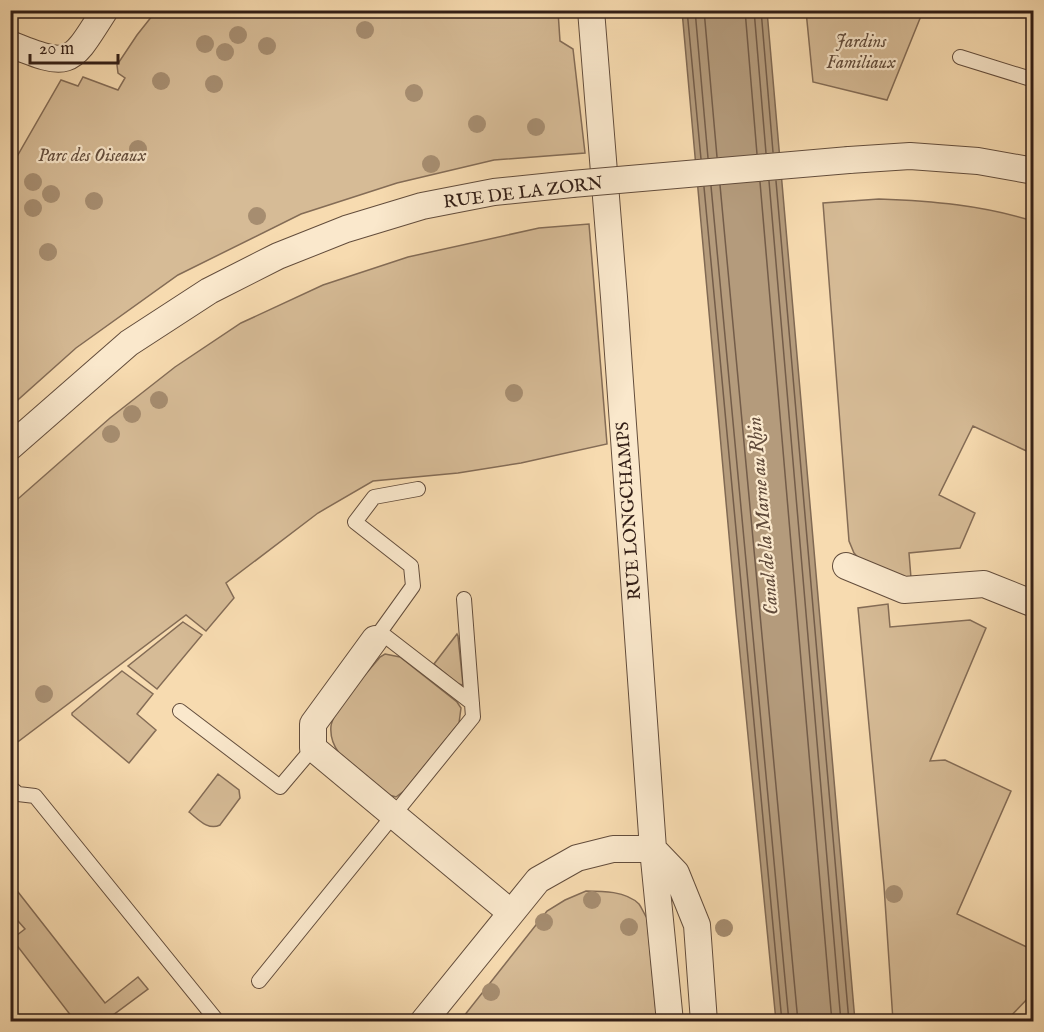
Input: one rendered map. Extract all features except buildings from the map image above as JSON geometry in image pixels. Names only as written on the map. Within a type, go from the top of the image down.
[{"type":"street","points":[[10,44],[45,58],[57,61],[65,59],[74,55],[82,47],[105,10]]},
{"type":"street","name":"RUE LONGCHAMPS","points":[[591,10],[614,297],[652,849],[670,1022]]},
{"type":"street","name":"RUE DE LA ZORN","points":[[10,447],[129,343],[209,291],[278,256],[346,229],[422,206],[494,192],[572,183],[910,156],[978,161],[1034,171]]},
{"type":"street","points":[[846,566],[904,591],[984,584],[1034,604]]},
{"type":"street","points":[[378,636],[313,724],[313,748],[510,912]]},
{"type":"street","points":[[423,1022],[538,880],[577,858],[613,849],[652,849],[676,873],[697,925],[704,1022]]},
{"type":"lane","points":[[960,57],[1034,80]]},
{"type":"lane","points":[[418,489],[374,497],[355,522],[411,566],[413,586],[378,636],[472,703]]},
{"type":"lane","points":[[259,981],[473,717],[464,599]]},
{"type":"lane","points":[[180,711],[280,787],[313,748]]},
{"type":"lane","points":[[10,787],[18,794],[35,796],[218,1022]]},
{"type":"green space","name":"Parc des Oiseaux","points":[[156,11],[558,11],[560,41],[573,49],[585,153],[494,160],[397,183],[301,214],[178,275],[76,348],[11,406],[11,167],[61,80],[78,86],[83,77],[118,90],[125,78],[118,73],[117,65]]},
{"type":"green space","name":"Jardins Familiaux","points":[[806,11],[923,11],[887,100],[813,82]]},
{"type":"green space","points":[[879,199],[957,205],[995,211],[1033,221],[1033,454],[973,426],[939,495],[975,513],[960,548],[909,553],[911,578],[892,579],[864,564],[854,553],[849,541],[823,203]]},
{"type":"green space","points":[[589,224],[607,444],[521,463],[458,473],[373,481],[318,513],[226,583],[234,598],[206,631],[186,615],[11,747],[11,505],[110,418],[175,367],[241,323],[323,285],[408,257],[539,228]]},
{"type":"green space","points":[[888,604],[890,627],[970,620],[986,628],[930,761],[945,760],[1011,791],[957,914],[1033,950],[1033,993],[1006,1021],[893,1021],[884,886],[858,608]]},
{"type":"green space","points":[[183,622],[202,635],[157,689],[128,666]]},
{"type":"green space","points":[[457,634],[463,685],[458,684],[434,664]]},
{"type":"green space","points":[[385,654],[400,657],[457,702],[461,708],[459,723],[404,791],[396,797],[389,795],[339,753],[331,733],[333,719],[344,701]]},
{"type":"green space","points":[[122,671],[153,694],[137,714],[156,730],[129,763],[72,715]]},
{"type":"green space","points":[[218,774],[239,790],[240,798],[220,825],[211,826],[189,812]]},
{"type":"green space","points":[[11,883],[105,1003],[138,977],[148,989],[105,1021],[75,1021],[12,939],[25,929],[11,913]]},
{"type":"green space","points":[[586,891],[627,896],[639,904],[647,918],[657,1021],[460,1021],[547,911]]},
{"type":"water","name":"Canal de la Marne au Rhin","points":[[682,11],[767,11],[855,1021],[776,1021],[736,613]]}]
